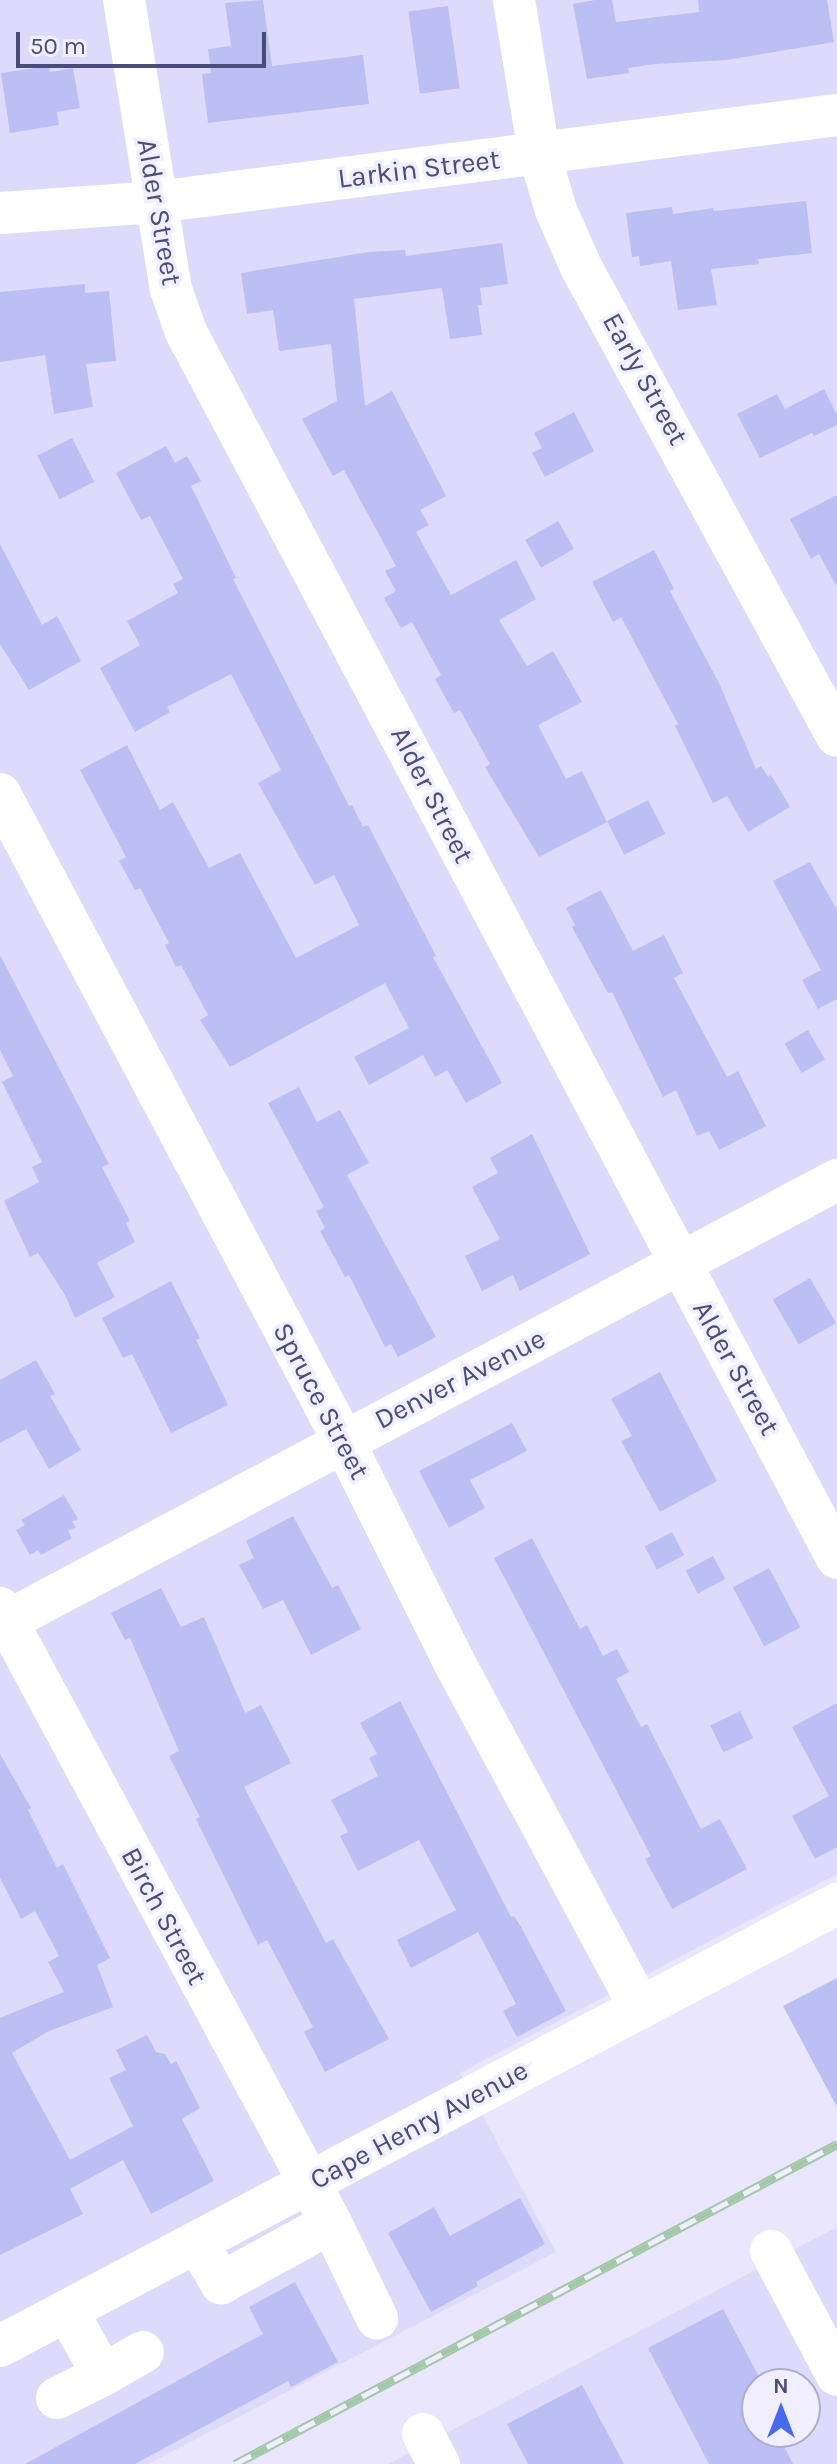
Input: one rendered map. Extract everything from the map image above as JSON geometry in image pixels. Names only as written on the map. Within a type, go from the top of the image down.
[{"type":"street","name":"Alder Street","points":[[124,0],[171,289],[186,332],[837,1558]]},
{"type":"street","name":"Early Street","points":[[514,0],[539,153],[556,210],[581,267],[837,736]]},
{"type":"street","name":"Larkin Street","points":[[0,213],[156,202],[837,115]]},
{"type":"street","name":"Spruce Street","points":[[0,794],[343,1440],[454,1662],[640,2008]]},
{"type":"street","name":"Denver Avenue","points":[[2,1618],[837,1180]]},
{"type":"street","name":"Birch Street","points":[[2,1618],[331,2223],[377,2318]]},
{"type":"street","name":"Cape Henry Avenue","points":[[0,2346],[837,1904]]},
{"type":"street","points":[[197,2242],[221,2283],[331,2223]]},
{"type":"street","points":[[771,2251],[837,2375]]},
{"type":"street","points":[[67,2311],[103,2375]]},
{"type":"street","points":[[57,2398],[143,2352]]},
{"type":"shaded area","points":[[0,0],[837,0],[837,1874],[460,2073],[556,2252],[148,2464],[0,2464]]},
{"type":"shaded area","points":[[837,2227],[837,2464],[388,2464]]},
{"type":"building","points":[[263,0],[272,66],[363,55],[369,104],[208,123],[202,74],[211,73],[208,49],[231,46],[225,3]]},
{"type":"building","points":[[612,0],[616,22],[699,12],[698,0],[827,0],[834,42],[727,60],[628,68],[629,73],[587,79],[573,4]]},
{"type":"building","points":[[448,6],[460,88],[420,94],[408,12]]},
{"type":"building","points":[[49,66],[50,72],[73,68],[80,108],[57,112],[59,125],[10,133],[1,73]]},
{"type":"building","points":[[806,201],[812,253],[758,259],[759,264],[711,269],[717,305],[678,310],[671,261],[640,266],[639,256],[632,257],[626,213],[672,207],[673,214]]},
{"type":"building","points":[[502,243],[508,284],[480,288],[482,305],[478,305],[482,335],[450,339],[442,288],[354,299],[365,406],[392,391],[446,496],[420,510],[429,525],[416,532],[451,595],[516,560],[536,599],[499,620],[527,666],[553,651],[582,702],[538,725],[566,779],[582,771],[607,822],[539,857],[485,767],[490,764],[460,710],[454,713],[435,679],[441,675],[412,622],[401,628],[384,598],[396,591],[385,571],[396,566],[344,470],[333,476],[302,419],[337,401],[331,344],[279,351],[273,310],[247,314],[241,273],[369,252],[405,250],[406,256]]},
{"type":"building","points":[[85,284],[85,293],[109,291],[116,361],[86,364],[93,407],[54,414],[45,355],[0,362],[0,292]]},
{"type":"building","points":[[824,389],[837,415],[837,425],[814,436],[812,433],[760,458],[737,414],[777,394],[785,409]]},
{"type":"building","points":[[574,412],[594,451],[545,477],[532,453],[542,448],[534,433]]},
{"type":"building","points":[[72,438],[94,482],[59,499],[37,456]]},
{"type":"building","points":[[166,446],[175,463],[187,456],[201,481],[191,486],[236,578],[233,579],[349,806],[352,805],[363,827],[368,825],[436,956],[433,957],[502,1083],[466,1103],[447,1070],[435,1077],[423,1055],[369,1085],[354,1057],[409,1028],[385,983],[230,1067],[200,1020],[208,1015],[181,965],[176,967],[165,945],[169,943],[140,888],[135,890],[119,861],[126,857],[80,770],[127,745],[160,810],[173,802],[209,868],[240,853],[296,958],[359,925],[334,875],[315,885],[258,783],[281,770],[231,674],[167,707],[170,712],[135,732],[100,668],[140,645],[127,621],[178,593],[173,584],[183,579],[150,516],[141,520],[116,473]]},
{"type":"building","points":[[837,495],[837,587],[819,554],[811,559],[790,519]]},
{"type":"building","points":[[558,521],[574,549],[541,568],[525,540]]},
{"type":"building","points":[[0,544],[42,625],[57,616],[81,661],[29,690],[0,644]]},
{"type":"building","points":[[654,550],[674,589],[670,591],[719,683],[756,769],[761,766],[768,777],[771,775],[790,807],[748,832],[727,796],[713,803],[675,726],[678,724],[621,617],[613,622],[592,582]]},
{"type":"building","points":[[648,800],[665,834],[624,855],[607,821]]},
{"type":"building","points":[[810,862],[837,910],[837,999],[818,1009],[802,980],[821,970],[773,881]]},
{"type":"building","points":[[601,890],[633,951],[664,935],[683,973],[674,978],[727,1077],[738,1071],[766,1126],[719,1150],[709,1131],[697,1136],[676,1090],[663,1097],[612,992],[608,993],[572,927],[575,925],[566,908]]},
{"type":"building","points":[[0,955],[109,1164],[102,1167],[130,1221],[126,1223],[135,1242],[97,1263],[115,1297],[75,1318],[65,1295],[38,1253],[30,1257],[4,1201],[39,1182],[32,1167],[42,1162],[2,1082],[13,1076],[0,1050]]},
{"type":"building","points":[[808,1030],[825,1059],[802,1073],[785,1044]]},
{"type":"building","points":[[299,1087],[317,1122],[340,1110],[369,1163],[347,1175],[436,1337],[398,1357],[391,1344],[385,1347],[349,1275],[345,1277],[320,1231],[325,1228],[316,1211],[324,1207],[268,1103]]},
{"type":"building","points":[[532,1134],[590,1254],[520,1291],[513,1275],[482,1291],[465,1256],[500,1239],[472,1187],[498,1173],[490,1158]]},
{"type":"building","points":[[810,1278],[836,1323],[799,1345],[773,1300]]},
{"type":"building","points":[[171,1281],[200,1338],[196,1340],[228,1405],[171,1433],[132,1354],[123,1358],[102,1318]]},
{"type":"building","points":[[36,1360],[55,1394],[50,1396],[81,1450],[49,1469],[26,1429],[0,1443],[0,1380]]},
{"type":"building","points":[[660,1372],[717,1481],[660,1512],[621,1441],[632,1436],[611,1399]]},
{"type":"building","points":[[512,1423],[527,1451],[470,1480],[485,1508],[449,1528],[419,1471]]},
{"type":"building","points":[[64,1495],[78,1519],[72,1522],[76,1527],[68,1531],[72,1538],[41,1555],[38,1550],[30,1555],[16,1530],[25,1525],[21,1520]]},
{"type":"building","points":[[293,1516],[332,1588],[338,1585],[361,1629],[311,1655],[283,1600],[263,1609],[239,1565],[254,1558],[246,1541]]},
{"type":"building","points":[[672,1532],[684,1555],[657,1570],[645,1547]]},
{"type":"building","points":[[532,1538],[580,1629],[587,1625],[603,1656],[617,1649],[629,1672],[616,1679],[641,1727],[647,1724],[701,1829],[720,1819],[747,1869],[672,1909],[645,1859],[651,1856],[494,1558]]},
{"type":"building","points":[[713,1556],[725,1579],[698,1594],[686,1571]]},
{"type":"building","points":[[769,1568],[800,1627],[764,1646],[733,1587]]},
{"type":"building","points":[[161,1588],[181,1627],[204,1617],[245,1713],[261,1705],[291,1763],[244,1787],[326,1943],[333,1939],[389,2039],[325,2072],[304,2032],[313,2027],[267,1940],[258,1945],[196,1819],[200,1817],[169,1756],[179,1751],[130,1638],[125,1640],[111,1613]]},
{"type":"building","points":[[400,1701],[511,1917],[514,1916],[521,1927],[566,2011],[517,2037],[503,2011],[516,2004],[478,1932],[411,1968],[397,1940],[456,1910],[419,1840],[358,1871],[340,1836],[348,1832],[331,1800],[378,1776],[369,1758],[377,1754],[360,1723]]},
{"type":"building","points":[[837,1703],[837,1847],[815,1859],[792,1816],[829,1796],[792,1727]]},
{"type":"building","points":[[740,1711],[753,1738],[723,1752],[710,1725]]},
{"type":"building","points":[[0,1754],[31,1808],[28,1810],[57,1868],[63,1864],[110,1958],[97,1965],[113,2007],[49,2031],[12,2053],[70,2160],[133,2126],[109,2078],[126,2070],[116,2050],[147,2035],[156,2052],[165,2054],[171,2064],[176,2061],[200,2108],[182,2119],[214,2181],[151,2214],[123,2160],[70,2189],[83,2214],[0,2255],[0,2018],[64,1992],[48,1962],[59,1956],[35,1911],[21,1919],[0,1878]]},
{"type":"building","points":[[837,1978],[837,2107],[783,2006]]},
{"type":"building","points":[[520,2198],[545,2244],[476,2282],[478,2286],[431,2312],[388,2233],[434,2207],[450,2236]]},
{"type":"building","points":[[295,2282],[338,2362],[291,2387],[288,2381],[135,2464],[25,2464],[263,2334],[249,2307]]},
{"type":"building","points":[[723,2309],[754,2368],[741,2368],[741,2448],[785,2448],[793,2464],[709,2464],[648,2348]]},
{"type":"building","points":[[582,2385],[624,2464],[528,2464],[507,2424]]},
{"type":"railway","points":[[235,2464],[837,2144]]}]
